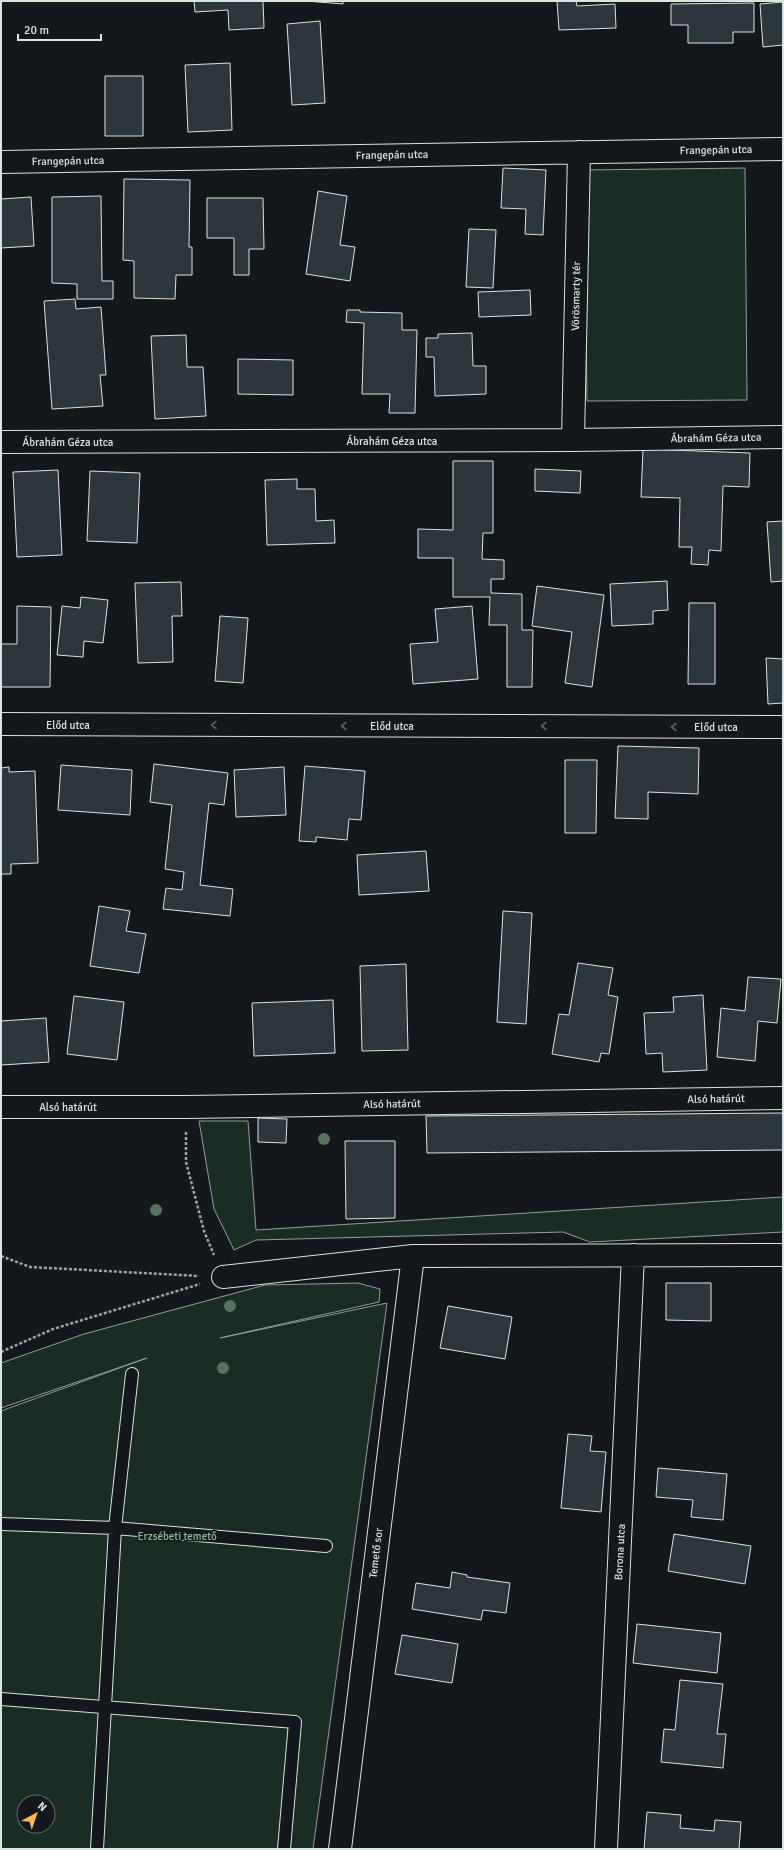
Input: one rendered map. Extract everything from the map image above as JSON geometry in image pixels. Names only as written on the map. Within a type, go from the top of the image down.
[{"type":"street","name":"Frangepán utca","points":[[1,162],[783,149]]},
{"type":"street","name":"Vörösmarty tér","points":[[573,440],[579,152]]},
{"type":"street","name":"Ábrahám Géza utca","points":[[1,442],[573,440],[783,437]]},
{"type":"street","name":"Előd utca","points":[[1,724],[783,727]]},
{"type":"street","name":"Alsó határút","points":[[1,1107],[186,1107],[783,1098]]},
{"type":"street","name":"Borona utca","points":[[606,1849],[633,1255]]},
{"type":"street","points":[[223,1277],[413,1256],[783,1256]]},
{"type":"street","name":"Temető sor","points":[[340,1849],[413,1256]]},
{"type":"lane","points":[[97,1849],[115,1528],[132,1374]]},
{"type":"lane","points":[[1,1524],[115,1528],[326,1546]]},
{"type":"lane","points":[[1,1698],[295,1722],[284,1849]]},
{"type":"path","points":[[186,1107],[186,1162],[204,1231],[223,1277]]},
{"type":"path","points":[[1,1256],[30,1267],[223,1277]]},
{"type":"path","points":[[1,1352],[54,1329],[223,1277]]},
{"type":"green space","points":[[745,168],[747,400],[587,401],[584,170]]},
{"type":"green space","points":[[199,1121],[248,1121],[256,1230],[783,1197],[783,1232],[590,1242],[563,1232],[256,1240],[234,1250],[214,1209]]},
{"type":"green space","name":"Erzsébeti temető","points":[[358,1283],[380,1289],[379,1302],[220,1338],[387,1303],[313,1849],[1,1849],[1,1411],[147,1358],[1,1408],[1,1363],[84,1334],[265,1285]]},
{"type":"building","points":[[194,1],[263,1],[264,28],[229,30],[228,10],[195,12]]},
{"type":"building","points":[[306,1],[343,1],[343,4]]},
{"type":"building","points":[[557,1],[576,1],[577,6],[615,4],[616,28],[559,30]]},
{"type":"building","points":[[783,2],[783,45],[763,47],[760,4]]},
{"type":"building","points":[[754,3],[754,32],[733,32],[733,43],[688,43],[688,25],[671,25],[671,4]]},
{"type":"building","points":[[320,21],[325,103],[292,105],[287,24]]},
{"type":"building","points":[[230,63],[232,130],[188,132],[185,65]]},
{"type":"building","points":[[105,76],[143,76],[143,136],[105,136]]},
{"type":"building","points":[[503,168],[546,170],[543,235],[525,234],[526,209],[501,208]]},
{"type":"building","points":[[124,179],[190,180],[189,247],[192,247],[192,275],[176,275],[175,299],[134,298],[134,261],[123,260]]},
{"type":"building","points":[[318,191],[347,196],[340,245],[355,247],[350,281],[306,274]]},
{"type":"building","points":[[101,196],[102,281],[113,281],[113,299],[77,299],[77,284],[52,283],[52,197]]},
{"type":"building","points":[[31,197],[34,246],[1,248],[1,199]]},
{"type":"building","points":[[207,198],[263,198],[264,249],[249,249],[249,275],[234,275],[234,238],[207,238]]},
{"type":"building","points":[[469,229],[496,230],[493,288],[466,287]]},
{"type":"building","points":[[530,290],[531,315],[479,317],[478,292]]},
{"type":"building","points":[[75,299],[76,309],[101,307],[106,375],[100,375],[103,406],[52,409],[44,301]]},
{"type":"building","points":[[347,310],[360,310],[360,312],[402,313],[402,330],[417,330],[415,413],[389,413],[390,394],[362,394],[364,323],[346,322]]},
{"type":"building","points":[[472,333],[473,366],[486,366],[486,394],[435,396],[434,357],[426,357],[426,338],[438,338],[438,334]]},
{"type":"building","points":[[186,335],[187,367],[203,367],[206,416],[155,419],[151,336]]},
{"type":"building","points":[[238,359],[293,360],[293,395],[238,394]]},
{"type":"building","points":[[643,449],[750,453],[749,487],[723,486],[721,551],[709,550],[708,565],[691,564],[692,547],[679,547],[680,498],[641,497]]},
{"type":"building","points":[[453,461],[493,461],[493,533],[483,533],[482,559],[504,560],[504,579],[491,579],[491,593],[522,594],[522,630],[533,630],[532,687],[507,687],[507,625],[489,625],[490,597],[453,597],[453,558],[418,558],[418,529],[453,530]]},
{"type":"building","points":[[535,469],[581,471],[580,493],[535,491]]},
{"type":"building","points":[[58,470],[62,555],[17,557],[13,472]]},
{"type":"building","points":[[90,471],[140,473],[137,543],[87,541]]},
{"type":"building","points":[[297,479],[297,489],[315,489],[316,521],[334,520],[335,543],[267,545],[265,480]]},
{"type":"building","points":[[783,521],[783,581],[771,582],[767,522]]},
{"type":"building","points":[[667,581],[668,610],[653,611],[653,624],[612,626],[610,584]]},
{"type":"building","points":[[181,582],[182,616],[172,616],[173,662],[138,663],[135,583]]},
{"type":"building","points":[[537,586],[604,595],[592,687],[565,683],[572,632],[532,626]]},
{"type":"building","points":[[81,597],[108,600],[103,643],[84,641],[83,657],[57,655],[62,606],[80,608]]},
{"type":"building","points":[[689,603],[715,603],[715,684],[688,684]]},
{"type":"building","points":[[17,606],[51,607],[50,687],[1,687],[1,644],[17,644]]},
{"type":"building","points":[[472,606],[478,679],[413,684],[410,644],[438,642],[435,609]]},
{"type":"building","points":[[220,616],[248,618],[243,683],[215,681]]},
{"type":"building","points":[[766,658],[783,659],[783,703],[768,704]]},
{"type":"building","points":[[618,746],[699,748],[698,794],[648,792],[648,819],[615,818]]},
{"type":"building","points":[[565,760],[597,760],[596,833],[565,833]]},
{"type":"building","points":[[154,764],[228,773],[224,805],[209,803],[200,885],[233,889],[230,916],[163,909],[166,888],[182,890],[184,872],[165,869],[172,805],[150,802]]},
{"type":"building","points":[[61,765],[132,770],[130,815],[58,810]]},
{"type":"building","points":[[305,766],[365,771],[361,820],[349,819],[347,840],[316,837],[316,842],[299,841]]},
{"type":"building","points":[[9,767],[9,772],[35,771],[38,863],[11,864],[11,874],[1,874],[1,768]]},
{"type":"building","points":[[284,767],[286,815],[236,817],[234,770]]},
{"type":"building","points":[[426,851],[429,891],[359,895],[357,855]]},
{"type":"building","points":[[99,906],[130,911],[126,931],[146,934],[139,973],[90,966]]},
{"type":"building","points":[[503,911],[532,913],[526,1024],[497,1022]]},
{"type":"building","points":[[578,963],[613,968],[608,995],[618,997],[609,1054],[601,1053],[599,1062],[552,1054],[559,1014],[569,1015]]},
{"type":"building","points":[[406,964],[408,1050],[362,1051],[360,966]]},
{"type":"building","points":[[748,977],[781,979],[777,1023],[758,1021],[755,1061],[717,1057],[721,1008],[745,1011]]},
{"type":"building","points":[[703,995],[707,1070],[663,1072],[662,1053],[646,1054],[644,1013],[674,1012],[673,997]]},
{"type":"building","points":[[74,996],[124,1002],[117,1060],[67,1054]]},
{"type":"building","points":[[333,1000],[335,1053],[254,1056],[252,1003]]},
{"type":"building","points":[[46,1018],[49,1062],[1,1065],[1,1021]]},
{"type":"building","points":[[783,1113],[783,1150],[427,1153],[426,1116]]},
{"type":"building","points":[[258,1118],[287,1119],[286,1143],[258,1142]]},
{"type":"building","points":[[345,1141],[395,1141],[395,1218],[346,1219]]},
{"type":"building","points":[[666,1283],[711,1283],[711,1321],[666,1320]]},
{"type":"building","points":[[448,1306],[512,1317],[505,1359],[440,1348]]},
{"type":"building","points":[[568,1434],[592,1436],[590,1451],[606,1452],[601,1512],[561,1508]]},
{"type":"building","points":[[658,1468],[727,1474],[723,1520],[691,1517],[693,1500],[656,1497]]},
{"type":"building","points":[[674,1534],[751,1546],[745,1584],[668,1571]]},
{"type":"building","points":[[452,1572],[467,1575],[467,1577],[510,1583],[506,1613],[483,1610],[481,1620],[412,1609],[416,1583],[450,1588]]},
{"type":"building","points":[[637,1624],[721,1633],[717,1673],[633,1663]]},
{"type":"building","points":[[402,1635],[458,1644],[452,1683],[395,1674]]},
{"type":"building","points":[[680,1680],[723,1684],[717,1734],[726,1734],[723,1768],[661,1762],[664,1729],[675,1730]]},
{"type":"building","points":[[647,1812],[681,1815],[680,1828],[714,1831],[715,1820],[741,1822],[739,1849],[644,1849]]}]
